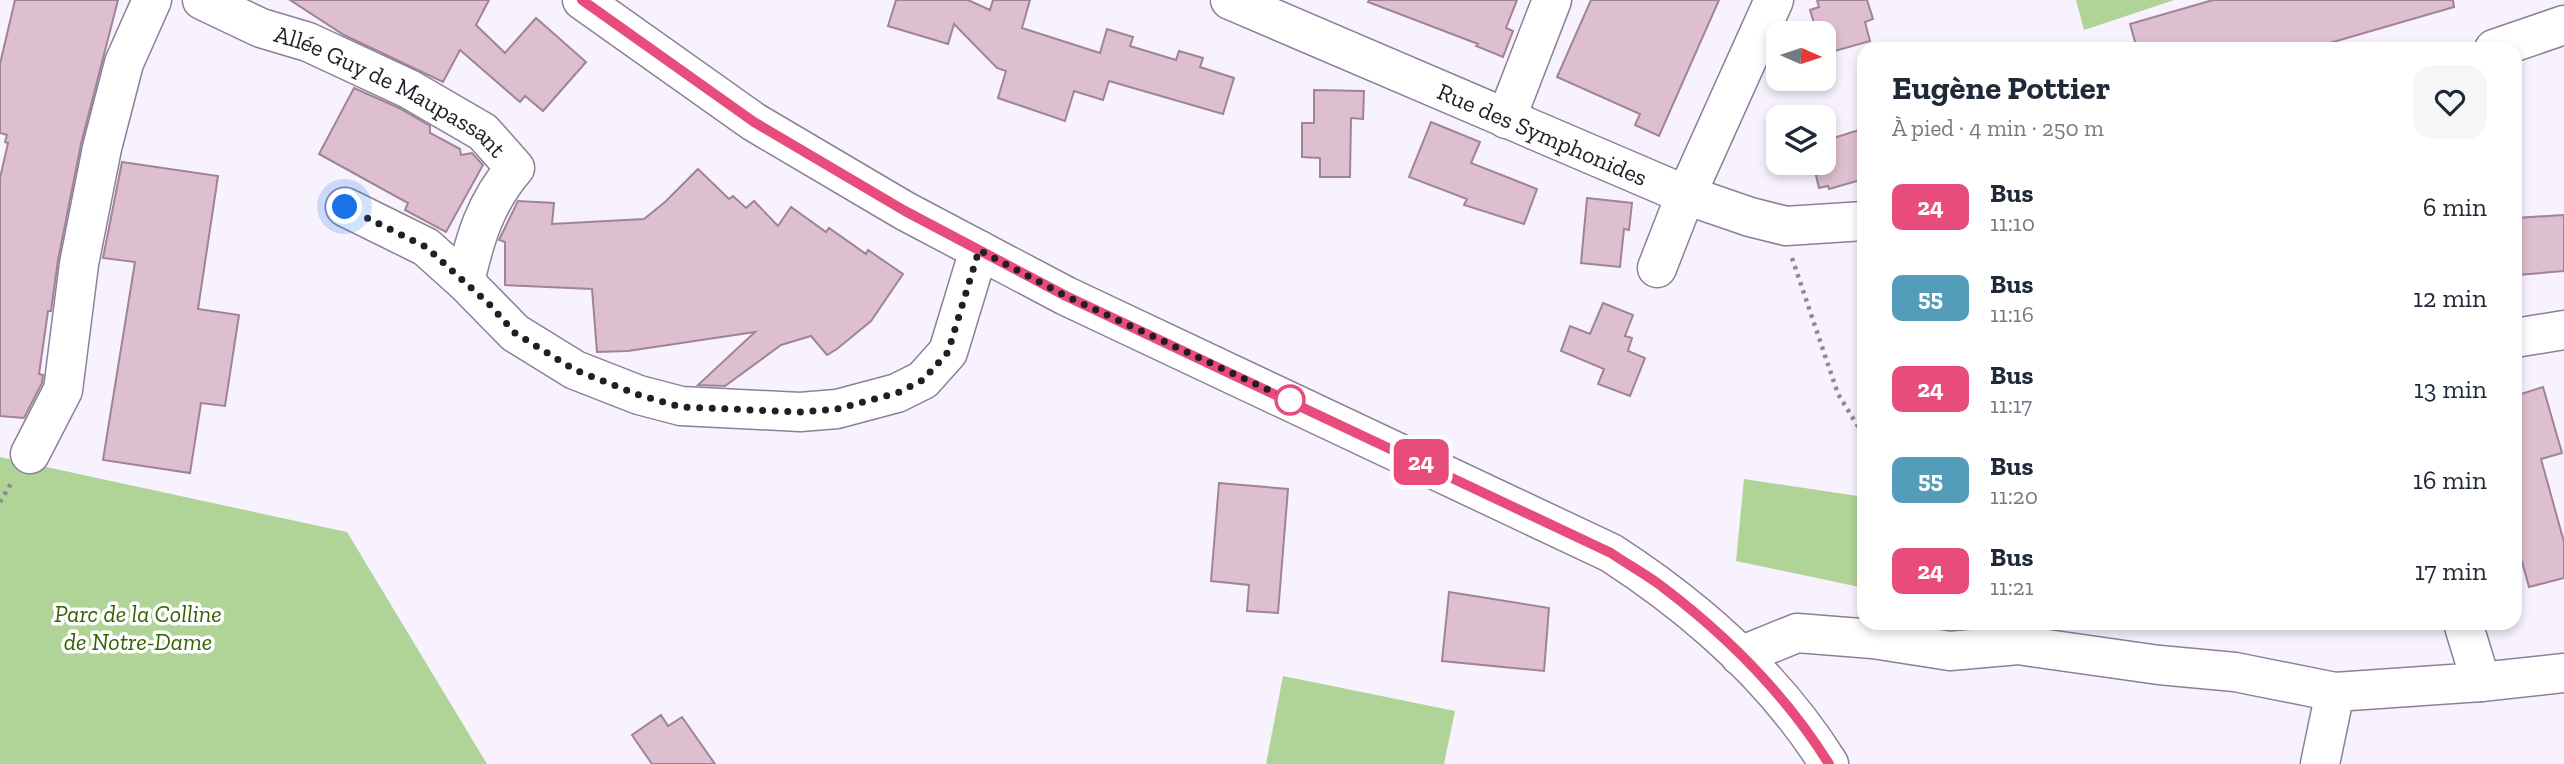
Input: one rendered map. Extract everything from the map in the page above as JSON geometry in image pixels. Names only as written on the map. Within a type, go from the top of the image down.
[{"type":"street","points":[[30,454],[63,390],[79,264],[102,148],[124,62],[152,0]]},
{"type":"street","name":"Allée Guy de Maupassant","points":[[202,0],[261,28],[308,41],[409,89],[525,157],[484,213],[465,282]]},
{"type":"street","points":[[582,0],[754,122],[905,211],[1066,296],[1611,553],[1659,585],[1713,629],[1777,695],[1829,764]]},
{"type":"street","name":"Rue des Symphonides","points":[[1230,0],[1686,195],[1786,226],[1857,221]]},
{"type":"street","points":[[1506,119],[1552,0]]},
{"type":"street","points":[[1657,268],[1686,195],[1774,0]]},
{"type":"street","points":[[2514,42],[2564,25]]},
{"type":"street","points":[[345,207],[426,247],[515,333],[575,370],[681,407],[800,412],[837,409],[897,393],[923,380],[948,352],[979,250]]},
{"type":"street","points":[[2522,337],[2564,330]]},
{"type":"street","points":[[2465,630],[2481,682]]},
{"type":"street","points":[[1740,656],[1797,633],[1873,639],[1950,651],[2018,645],[2159,666],[2235,672],[2335,692],[2481,682],[2564,673]]},
{"type":"street","points":[[2320,764],[2335,692]]},
{"type":"path","points":[[1786,226],[1794,268],[1838,394],[1857,425]]},
{"type":"green space","points":[[2076,0],[2174,0],[2084,30]]},
{"type":"green space","name":"Parc de la Colline de Notre-Dame","points":[[0,457],[347,532],[487,764],[0,764]]},
{"type":"green space","points":[[1744,479],[1857,496],[1857,587],[1736,561]]},
{"type":"green space","points":[[1283,676],[1455,711],[1444,764],[1266,764]]},
{"type":"building","points":[[15,0],[118,0],[81,144],[58,260],[51,311],[48,311],[39,374],[43,375],[42,383],[24,418],[0,416],[0,178],[8,143],[5,142],[7,135],[0,133],[0,64]]},
{"type":"building","points":[[290,0],[489,0],[476,25],[505,53],[536,18],[586,62],[543,111],[525,96],[520,102],[460,50],[443,82],[344,35]]},
{"type":"building","points":[[896,0],[968,0],[990,10],[993,0],[1030,0],[1022,28],[1100,53],[1107,29],[1133,37],[1130,46],[1176,60],[1179,51],[1203,58],[1200,67],[1234,78],[1223,114],[1109,81],[1103,100],[1074,91],[1065,121],[998,98],[1006,71],[997,68],[954,24],[948,44],[888,26]]},
{"type":"building","points":[[1517,0],[1506,28],[1513,31],[1503,57],[1476,46],[1478,44],[1368,2]]},
{"type":"building","points":[[1591,0],[1719,0],[1659,136],[1635,125],[1640,114],[1557,77]]},
{"type":"building","points":[[1817,0],[1867,0],[1873,19],[1865,22],[1870,41],[1857,42],[1857,45],[1836,51],[1836,21],[1813,21],[1810,10],[1819,7]]},
{"type":"building","points":[[2213,0],[2453,0],[2454,7],[2333,42],[2135,42],[2130,24]]},
{"type":"building","points":[[354,88],[399,108],[430,126],[430,133],[460,149],[461,155],[472,153],[483,165],[446,232],[405,210],[408,203],[319,154]]},
{"type":"building","points":[[1314,90],[1364,91],[1363,119],[1351,118],[1350,177],[1320,177],[1320,158],[1302,157],[1302,123],[1314,123]]},
{"type":"building","points":[[1431,122],[1480,142],[1471,163],[1537,189],[1524,224],[1464,205],[1467,199],[1409,177]]},
{"type":"building","points":[[1857,131],[1857,181],[1829,189],[1828,186],[1819,188],[1816,175],[1836,175],[1836,137]]},
{"type":"building","points":[[122,162],[218,176],[198,309],[239,315],[225,406],[201,403],[190,473],[103,460],[135,262],[103,258]]},
{"type":"building","points":[[698,169],[729,199],[733,196],[746,208],[754,201],[778,226],[791,207],[826,232],[829,228],[866,254],[868,250],[903,274],[871,321],[837,349],[827,355],[811,336],[781,345],[725,386],[698,385],[755,332],[628,351],[597,352],[592,289],[505,285],[505,242],[499,240],[518,201],[554,203],[552,224],[644,219]]},
{"type":"building","points":[[1587,198],[1632,203],[1629,230],[1624,229],[1620,267],[1581,263]]},
{"type":"building","points":[[2564,215],[2564,271],[2522,275],[2522,218]]},
{"type":"building","points":[[1603,303],[1633,315],[1625,336],[1632,338],[1628,351],[1645,358],[1630,396],[1598,384],[1604,369],[1561,351],[1570,326],[1590,334]]},
{"type":"building","points":[[2543,387],[2562,453],[2541,459],[2564,542],[2564,578],[2529,587],[2522,562],[2522,394]]},
{"type":"building","points":[[1219,483],[1288,489],[1278,613],[1247,611],[1249,585],[1211,581]]},
{"type":"building","points":[[1449,592],[1549,608],[1544,671],[1442,661]]},
{"type":"building","points":[[661,715],[668,726],[682,717],[715,764],[652,764],[632,735]]},
{"type":"bus line","name":"24","points":[[582,0],[754,122],[905,211],[1066,296],[1611,553],[1659,585],[1713,629],[1769,686],[1815,742],[1829,764]]},
{"type":"route","points":[[345,207],[426,247],[489,304],[515,333],[575,370],[639,395],[681,407],[800,412],[837,409],[897,393],[923,380],[948,352],[979,250],[1066,296],[1290,400]]}]
